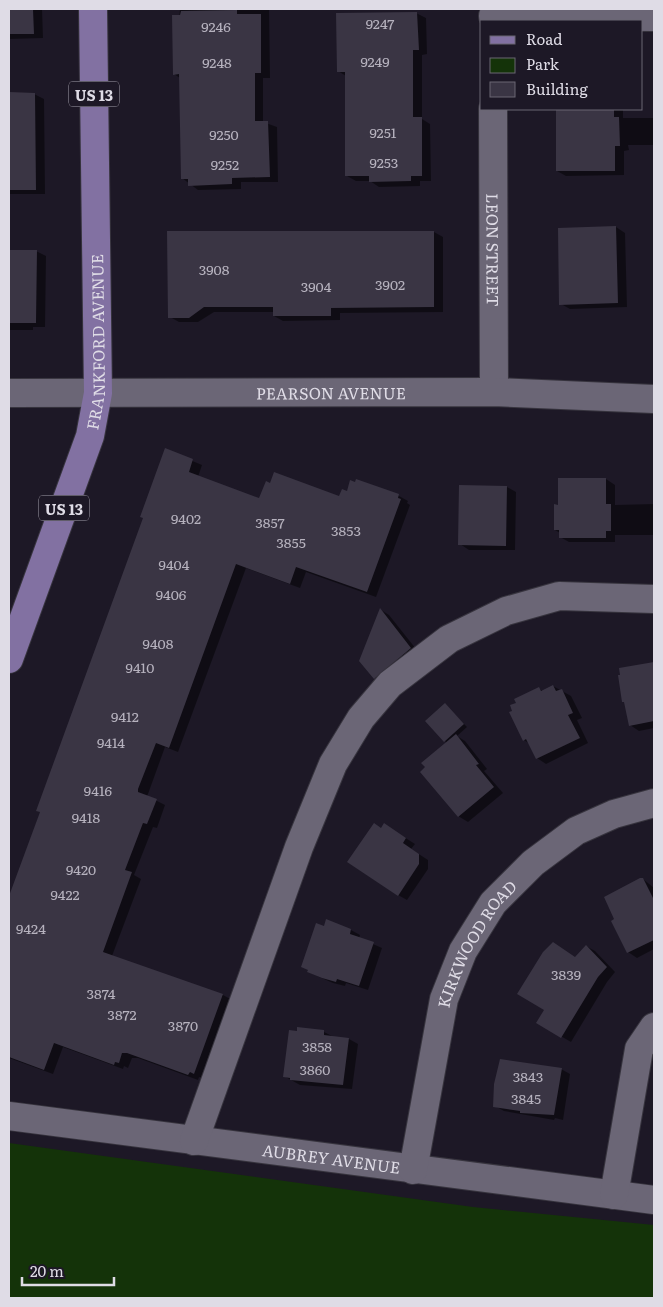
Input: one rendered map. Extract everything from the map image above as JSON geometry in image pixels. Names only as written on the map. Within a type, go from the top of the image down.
[{"type":"main road","name":"FRANKFORD AVENUE","points":[[9,660],[90,436],[98,393],[93,9]]},
{"type":"street","points":[[493,15],[654,17]]},
{"type":"street","name":"LEON STREET","points":[[493,110],[494,392]]},
{"type":"street","name":"PEARSON AVENUE","points":[[9,393],[494,392],[654,399]]},
{"type":"street","points":[[194,1141],[298,847],[333,764],[361,718],[390,684],[449,639],[506,611],[559,596],[654,598]]},
{"type":"street","name":"KIRKWOOD ROAD","points":[[413,1170],[444,999],[463,951],[493,903],[533,863],[576,831],[614,814],[654,803]]},
{"type":"street","points":[[614,1195],[639,1049],[654,1027]]},
{"type":"street","name":"AUBREY AVENUE","points":[[9,1116],[654,1200]]},
{"type":"green space","points":[[9,1143],[473,1207],[654,1225],[654,1298],[9,1298]]},
{"type":"building","points":[[9,9],[33,9],[34,34],[9,34]]},
{"type":"building","points":[[237,10],[237,14],[261,14],[261,73],[255,73],[255,121],[268,121],[270,177],[232,178],[232,184],[188,186],[188,179],[181,179],[179,74],[173,75],[172,15],[180,15],[181,11]]},
{"type":"building","points":[[417,12],[419,50],[413,50],[413,117],[422,117],[422,176],[411,176],[411,181],[369,182],[369,176],[345,176],[345,72],[337,72],[336,13]]},
{"type":"building","points":[[9,92],[35,93],[36,190],[9,190]]},
{"type":"building","points":[[556,110],[614,110],[614,117],[619,117],[620,146],[615,146],[615,171],[556,171]]},
{"type":"building","points":[[616,226],[618,303],[559,305],[558,228]]},
{"type":"building","points":[[167,231],[434,231],[434,307],[331,308],[331,316],[273,316],[273,307],[204,307],[189,318],[168,318]]},
{"type":"building","points":[[9,250],[37,250],[36,323],[9,323]]},
{"type":"building","points":[[165,448],[193,459],[189,472],[259,498],[266,481],[270,483],[274,472],[339,496],[342,489],[347,491],[350,480],[355,482],[356,479],[399,494],[398,498],[401,499],[367,592],[296,567],[290,584],[236,564],[169,748],[156,743],[138,789],[138,792],[157,799],[147,824],[143,823],[125,870],[132,872],[103,952],[223,994],[194,1074],[190,1072],[188,1075],[127,1053],[122,1053],[119,1063],[115,1062],[114,1065],[54,1043],[44,1070],[9,1057],[9,896],[40,812],[36,811],[143,518],[140,517]]},
{"type":"building","points":[[558,478],[606,478],[606,504],[611,504],[611,531],[606,531],[606,538],[559,538],[559,530],[554,530],[554,504],[558,505]]},
{"type":"building","points":[[459,485],[507,486],[506,546],[458,545]]},
{"type":"building","points":[[380,608],[411,648],[374,679],[359,661]]},
{"type":"building","points":[[654,662],[654,721],[629,726],[624,702],[622,702],[618,675],[620,675],[619,668]]},
{"type":"building","points":[[553,685],[556,691],[562,689],[573,713],[568,715],[580,738],[536,759],[526,739],[523,741],[509,712],[512,711],[510,705],[516,703],[514,699],[539,687],[541,691]]},
{"type":"building","points":[[445,703],[464,724],[444,742],[425,721]]},
{"type":"building","points":[[456,734],[479,764],[476,765],[494,787],[458,817],[420,772],[425,767],[421,763]]},
{"type":"building","points":[[374,823],[381,828],[384,823],[406,838],[403,843],[419,854],[419,864],[398,896],[347,862]]},
{"type":"building","points":[[643,878],[654,900],[654,940],[627,953],[611,921],[614,919],[604,897]]},
{"type":"building","points":[[326,919],[351,929],[350,934],[374,942],[359,986],[337,979],[336,982],[322,978],[307,972],[308,970],[301,967],[316,923],[324,926]]},
{"type":"building","points":[[553,942],[575,957],[586,945],[607,967],[598,977],[561,1038],[536,1023],[544,1010],[517,994],[543,952]]},
{"type":"building","points":[[297,1027],[324,1030],[324,1035],[349,1038],[343,1085],[290,1080],[290,1078],[283,1077],[289,1030],[297,1031]]},
{"type":"building","points":[[500,1059],[562,1068],[554,1115],[520,1113],[520,1111],[493,1107],[494,1084]]}]
